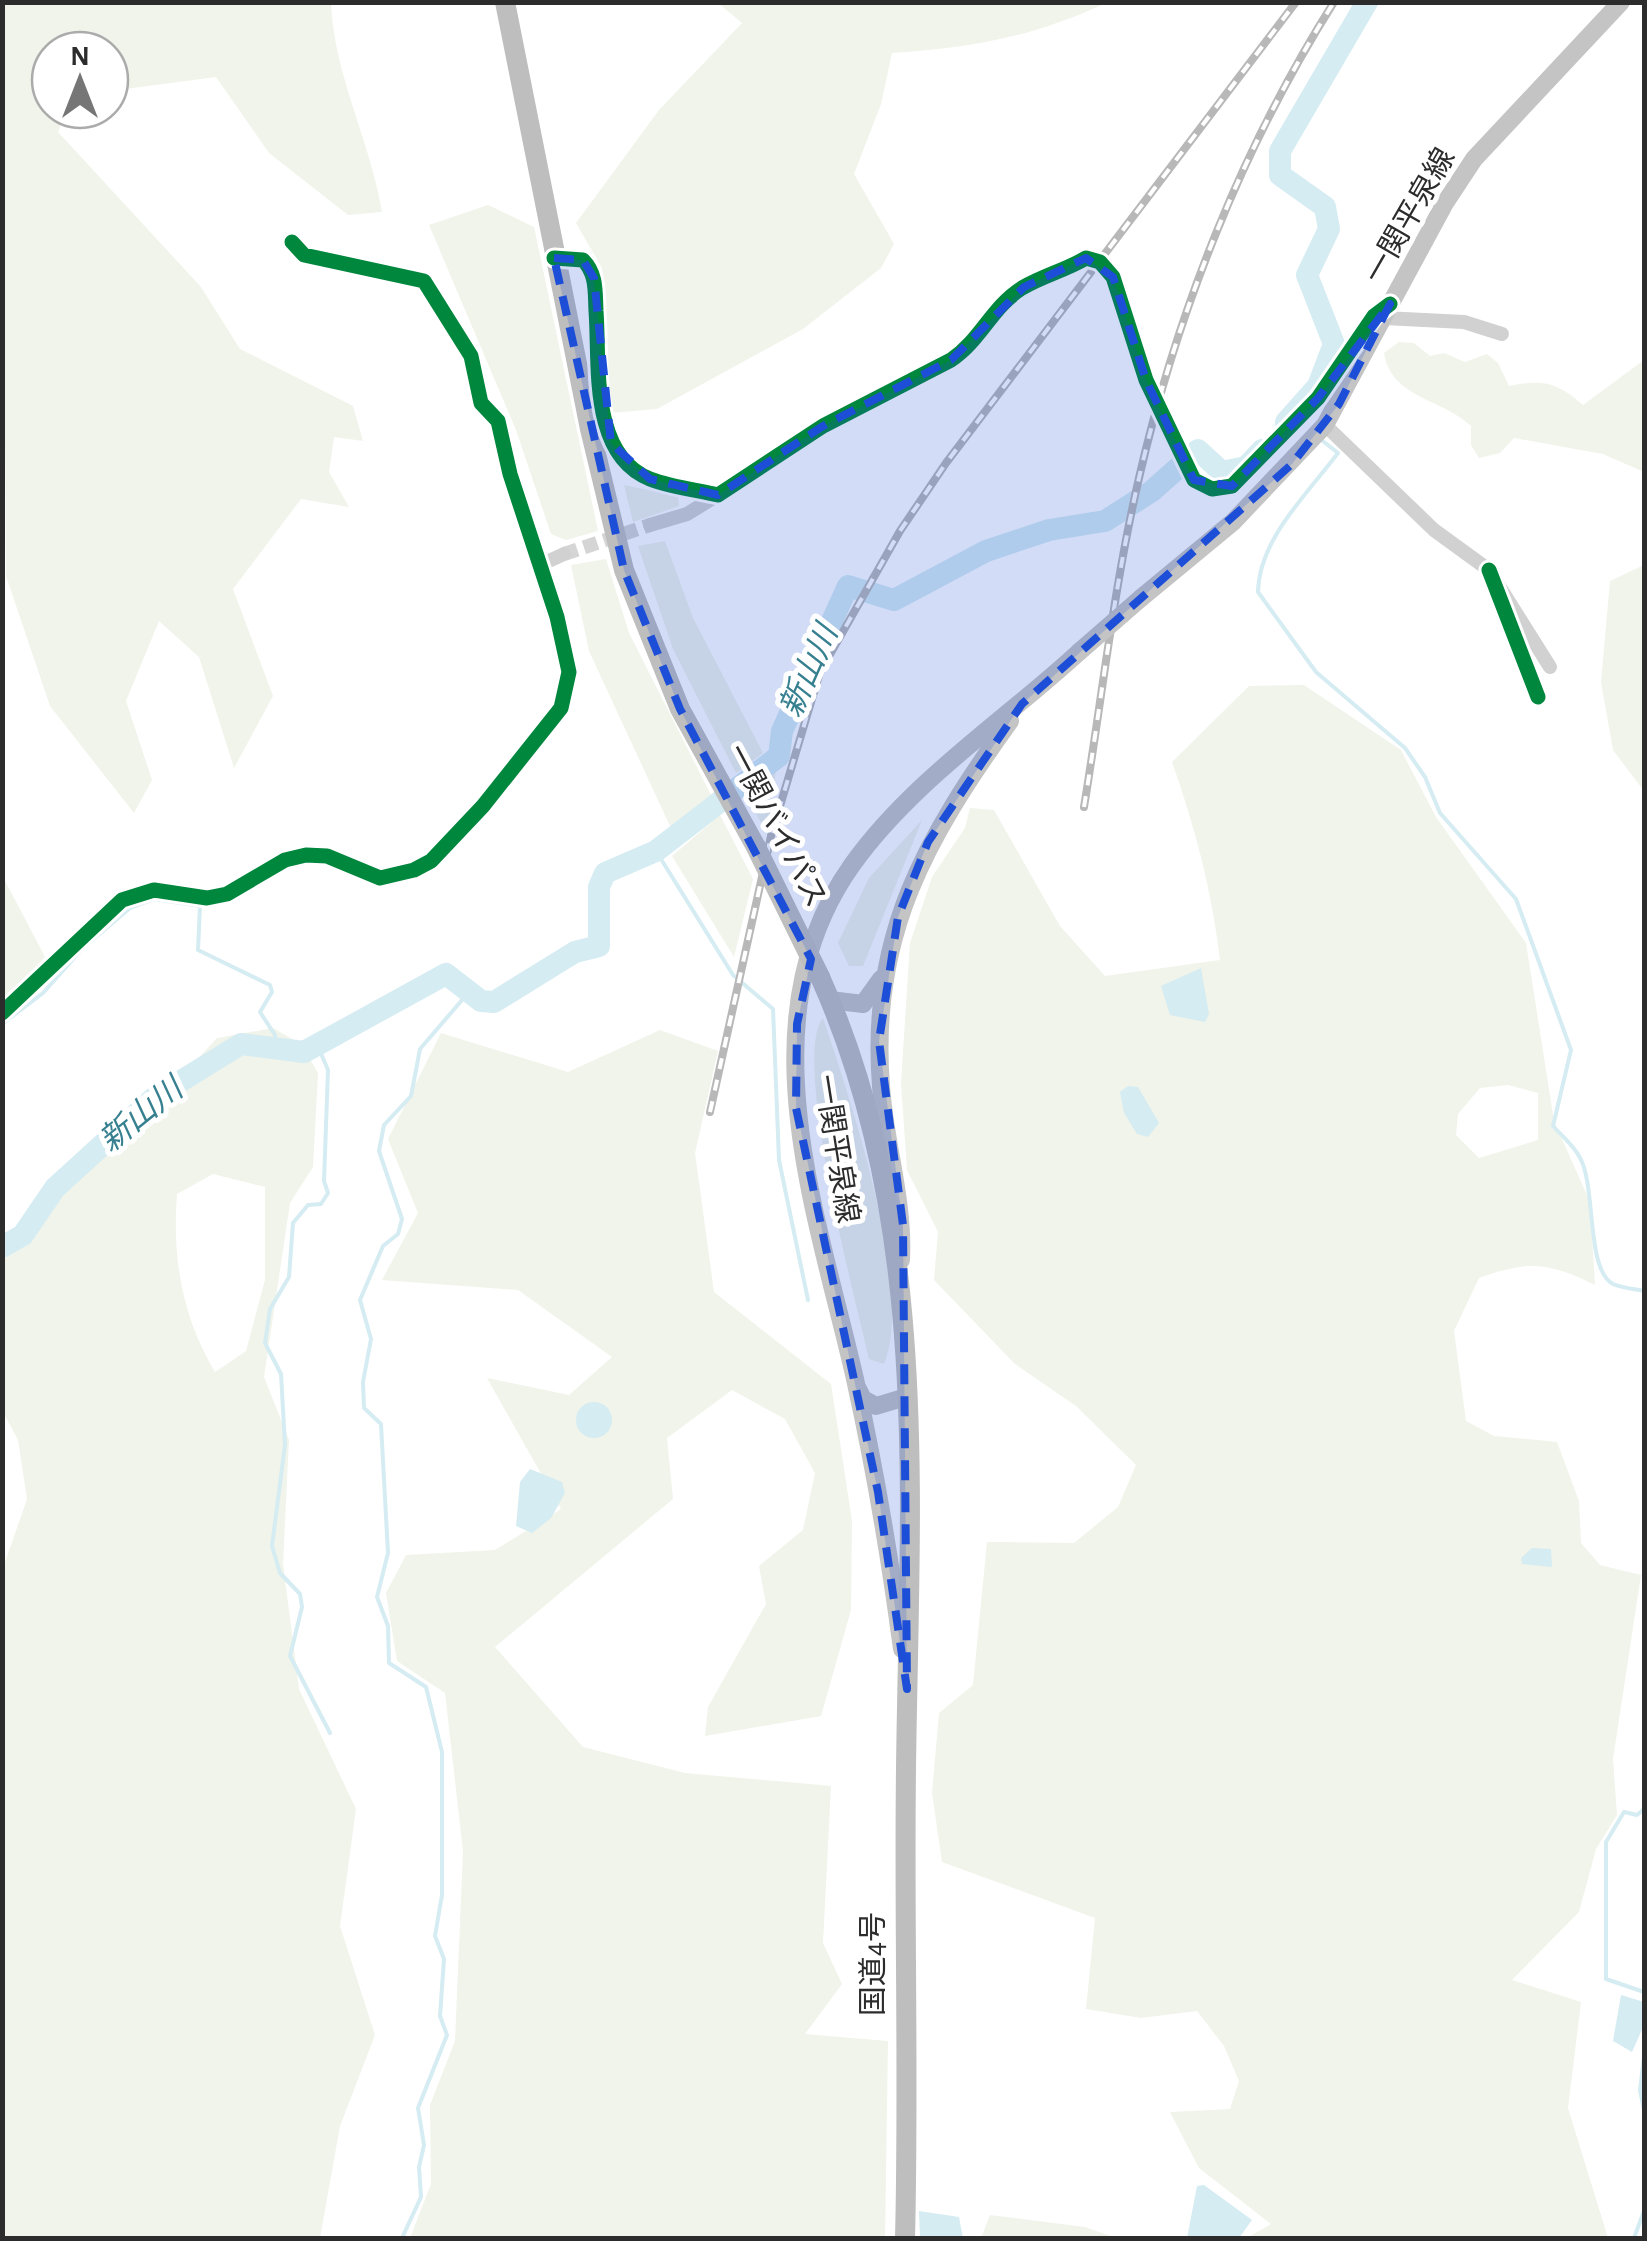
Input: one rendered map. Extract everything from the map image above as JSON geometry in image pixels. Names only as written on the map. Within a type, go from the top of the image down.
[{"type":"highway","name":"一関バイパス","points":[[505,2],[554,258],[624,570],[680,709],[756,847],[820,977],[881,1158],[900,1280],[906,1397],[907,1689]]},
{"type":"highway","name":"国道4号","points":[[905,2238],[907,1689]]},
{"type":"main road","name":"一関平泉線","points":[[907,1689],[888,1541],[802,1145],[795,1082],[800,999],[817,936],[851,866],[928,784],[1233,522],[1324,425],[1474,160],[1622,2]]},
{"type":"main road","name":"一関平泉線","points":[[830,1000],[863,1004],[876,991],[898,916],[928,842],[1022,704]]},
{"type":"main road","name":"一関平泉線","points":[[885,969],[880,1085],[903,1225],[900,1280]]},
{"type":"main road","points":[[856,1384],[863,1399],[876,1406],[906,1397]]},
{"type":"street","points":[[2,1013],[122,900],[140,891],[206,898],[227,894],[285,860],[306,855],[327,856],[380,878],[414,870],[430,861],[529,752],[562,708],[569,672],[498,421],[481,403],[471,356],[424,281],[304,254],[292,242]]},
{"type":"street","points":[[554,258],[583,260],[594,278],[602,399],[611,443],[637,472],[650,479],[718,495]]},
{"type":"street","points":[[650,525],[687,514],[823,426],[951,360],[969,348],[997,309],[1024,287],[1060,274],[1086,258],[1100,262],[1114,277],[1146,380],[1194,480],[1212,489],[1232,486],[1318,398],[1374,316],[1387,311],[1401,322],[1464,322],[1502,334]]},
{"type":"street","points":[[1324,425],[1422,520],[1489,570],[1550,667]]},
{"type":"street","points":[[540,564],[564,554]]},
{"type":"street","points":[[1489,570],[1538,697]]},
{"type":"highlighted area","points":[[554,258],[583,260],[594,278],[611,443],[650,479],[718,495],[823,426],[951,360],[1024,287],[1086,258],[1113,277],[1146,380],[1194,480],[1232,486],[1318,398],[1390,304],[1339,404],[1292,464],[1022,704],[928,842],[898,917],[879,1041],[903,1225],[907,1689],[878,1492],[796,1108],[797,1024],[811,959],[680,709],[624,570]]},
{"type":"shaded area","points":[[2,3],[331,3],[345,82],[382,212],[348,215],[269,153],[216,77],[130,88],[130,30],[30,30],[30,130],[59,130],[201,287],[240,349],[353,406],[363,441],[334,437],[329,472],[349,507],[301,499],[233,589],[273,696],[234,768],[199,657],[159,621],[126,701],[152,780],[134,813],[50,706],[6,576]]},
{"type":"shaded area","points":[[718,3],[1106,3],[1001,39],[892,53],[881,104],[854,174],[894,244],[881,268],[803,329],[657,409],[610,413],[602,268],[576,223],[659,110],[742,23]]},
{"type":"shaded area","points":[[488,205],[534,227],[598,531],[566,540],[551,534],[516,430],[429,225]]},
{"type":"shaded area","points":[[1399,342],[1414,343],[1430,356],[1444,353],[1465,362],[1487,354],[1498,363],[1509,386],[1549,384],[1583,405],[1644,360],[1644,472],[1603,454],[1514,438],[1500,453],[1479,458],[1471,445],[1471,426],[1397,380],[1384,353]]},
{"type":"shaded area","points":[[624,485],[678,496],[679,506],[633,522]]},
{"type":"shaded area","points":[[665,541],[693,618],[763,753],[736,773],[673,649],[638,546]]},
{"type":"shaded area","points":[[606,559],[629,633],[713,799],[670,826],[589,651],[571,565]]},
{"type":"shaded area","points":[[1644,565],[1644,791],[1613,750],[1601,682],[1610,581]]},
{"type":"shaded area","points":[[1304,685],[1401,750],[1436,817],[1526,943],[1554,1121],[1590,1202],[1595,1285],[1538,1266],[1496,1272],[1479,1278],[1454,1331],[1466,1421],[1494,1436],[1557,1442],[1579,1501],[1581,1543],[1600,1565],[1641,1575],[1613,1759],[1617,1815],[1596,1849],[1579,1912],[1512,1980],[1581,2002],[1568,2108],[1608,2238],[1247,2238],[1271,2224],[1199,2168],[1170,2112],[1230,2109],[1239,2081],[1224,2046],[1197,2011],[1141,2018],[1086,2009],[1095,1918],[942,1862],[932,1793],[939,1713],[973,1685],[987,1542],[1074,1543],[1118,1507],[1136,1465],[1076,1406],[1015,1364],[934,1280],[938,1232],[907,1170],[901,1083],[910,943],[932,877],[965,828],[970,808],[994,810],[1060,926],[1105,976],[1220,960],[1202,860],[1172,762],[1249,686]],"holes":[[[1508,1085],[1538,1093],[1538,1140],[1479,1158],[1456,1135],[1458,1114],[1480,1088]]]},
{"type":"shaded area","points":[[776,771],[767,833],[746,796]]},
{"type":"shaded area","points":[[720,815],[753,879],[734,957],[672,856]]},
{"type":"shaded area","points":[[922,820],[863,966],[849,966],[838,943],[869,878]]},
{"type":"shaded area","points":[[2,875],[45,957],[3,1001],[2,1001]]},
{"type":"shaded area","points":[[823,1018],[862,1142],[885,1243],[891,1331],[884,1364],[869,1359],[829,1181],[815,1079],[815,1041]]},
{"type":"shaded area","points":[[273,1028],[301,1044],[318,1073],[313,1167],[290,1203],[264,1377],[289,1440],[283,1564],[299,1689],[356,1809],[340,1926],[375,2035],[340,2126],[320,2238],[3,2238],[2,1571],[27,1499],[18,1440],[3,1412],[3,1254],[12,1250],[52,1186],[156,1104],[217,1038]],"holes":[[[213,1174],[265,1187],[265,1280],[246,1351],[215,1372],[194,1330],[182,1286],[176,1241],[177,1194]]]},
{"type":"shaded area","points":[[660,1030],[718,1051],[695,1153],[714,1292],[831,1384],[852,1521],[851,1610],[821,1716],[705,1736],[708,1707],[766,1604],[759,1566],[803,1530],[815,1473],[785,1419],[732,1390],[667,1438],[673,1499],[495,1647],[583,1747],[685,1773],[831,1786],[823,1943],[842,1984],[805,2034],[888,2041],[885,2238],[410,2238],[431,2184],[430,2105],[455,2041],[463,1851],[445,1693],[397,1661],[386,1593],[406,1555],[495,1550],[561,1509],[487,1378],[569,1395],[612,1357],[518,1290],[382,1280],[418,1213],[388,1139],[441,1033],[568,1072]]},
{"type":"shaded area","points":[[990,2215],[1085,2227],[1116,2238],[981,2238]]},
{"type":"water","points":[[1201,968],[1209,1014],[1205,1022],[1170,1015],[1161,986]]},
{"type":"water","points":[[1128,1086],[1138,1087],[1159,1123],[1148,1137],[1137,1134],[1124,1113],[1120,1092]]},
{"type":"water","points":[[594,1402],[607,1407],[612,1420],[607,1433],[594,1438],[581,1433],[576,1420],[581,1407]]},
{"type":"water","points":[[530,1469],[562,1482],[565,1493],[551,1518],[532,1533],[516,1526],[520,1482]]},
{"type":"water","points":[[1532,1548],[1551,1549],[1552,1567],[1522,1564],[1521,1558]]},
{"type":"water","points":[[1621,1995],[1644,2002],[1644,2025],[1632,2052],[1613,2041]]},
{"type":"water","points":[[1204,2185],[1252,2220],[1239,2238],[1187,2238],[1197,2186]]},
{"type":"water","points":[[919,2211],[959,2217],[963,2238],[920,2238]]},
{"type":"waterway","name":"新山川","points":[[1286,422],[1318,386],[1334,344],[1307,275],[1329,229],[1325,207],[1280,175],[1280,151],[1367,2]]},
{"type":"waterway","points":[[1319,438],[1338,453],[1276,535],[1260,572],[1258,592],[1316,672],[1405,748],[1425,777],[1440,813],[1516,899],[1571,1050],[1553,1126],[1576,1152],[1584,1169],[1598,1262],[1604,1275],[1613,1284],[1644,1291]]},
{"type":"waterway","name":"新山川","points":[[2,1247],[23,1235],[55,1188],[155,1097],[241,1044],[304,1052],[446,974],[481,1001],[494,1002],[575,952],[599,946],[599,887],[605,873],[656,851],[779,756],[782,731],[848,586],[894,600],[986,551],[1049,530],[1105,521],[1152,491],[1198,450],[1222,472],[1246,467],[1262,450]]},
{"type":"waterway","points":[[656,851],[733,975],[773,1009],[779,1160],[808,1300]]},
{"type":"waterway","points":[[2,1024],[43,993],[83,948],[130,908],[154,899],[200,906],[198,950],[270,985],[272,992],[260,1012],[275,1035],[276,1049]]},
{"type":"waterway","points":[[402,2238],[421,2197],[419,2167],[424,2145],[418,2108],[447,2035],[440,2016],[444,1959],[435,1936],[442,1895],[442,1752],[426,1687],[389,1663],[388,1626],[377,1597],[388,1553],[381,1424],[364,1408],[363,1382],[371,1339],[360,1300],[383,1246],[398,1234],[402,1219],[379,1151],[384,1125],[411,1096],[420,1049],[468,993]]},
{"type":"waterway","points":[[317,1044],[328,1070],[324,1181],[328,1193],[321,1204],[308,1205],[293,1223],[289,1277],[270,1309],[265,1343],[281,1374],[285,1445],[272,1546],[280,1573],[300,1594],[302,1607],[290,1656],[330,1733]]},
{"type":"waterway","points":[[1644,1809],[1637,1815],[1624,1812],[1606,1842],[1606,1979],[1644,1992]]},
{"type":"waterway","points":[[1644,2057],[1640,2090],[1644,2110]]},
{"type":"waterway","points":[[1634,2238],[1644,2211]]},
{"type":"tunnel","points":[[564,554],[650,525]]},
{"type":"railway","points":[[710,1112],[771,836],[820,672],[900,531],[946,463],[1296,2]]},
{"type":"railway","points":[[1084,807],[1130,518],[1173,354],[1193,292],[1242,172],[1334,2]]},
{"type":"cycle path","points":[[2,1013],[122,900],[154,890],[207,898],[227,894],[285,860],[306,855],[327,856],[380,878],[414,870],[431,861],[483,806],[561,708],[569,672],[557,617],[510,474],[498,421],[481,403],[471,356],[424,281],[304,255],[292,242]]},
{"type":"cycle path","points":[[554,258],[583,260],[593,277],[602,406],[616,450],[630,467],[650,479],[718,495],[823,426],[951,360],[1012,296],[1086,258],[1100,262],[1113,277],[1146,380],[1194,480],[1212,489],[1232,486],[1318,398],[1374,316],[1390,304]]},
{"type":"cycle path","points":[[1489,570],[1538,697]]}]
